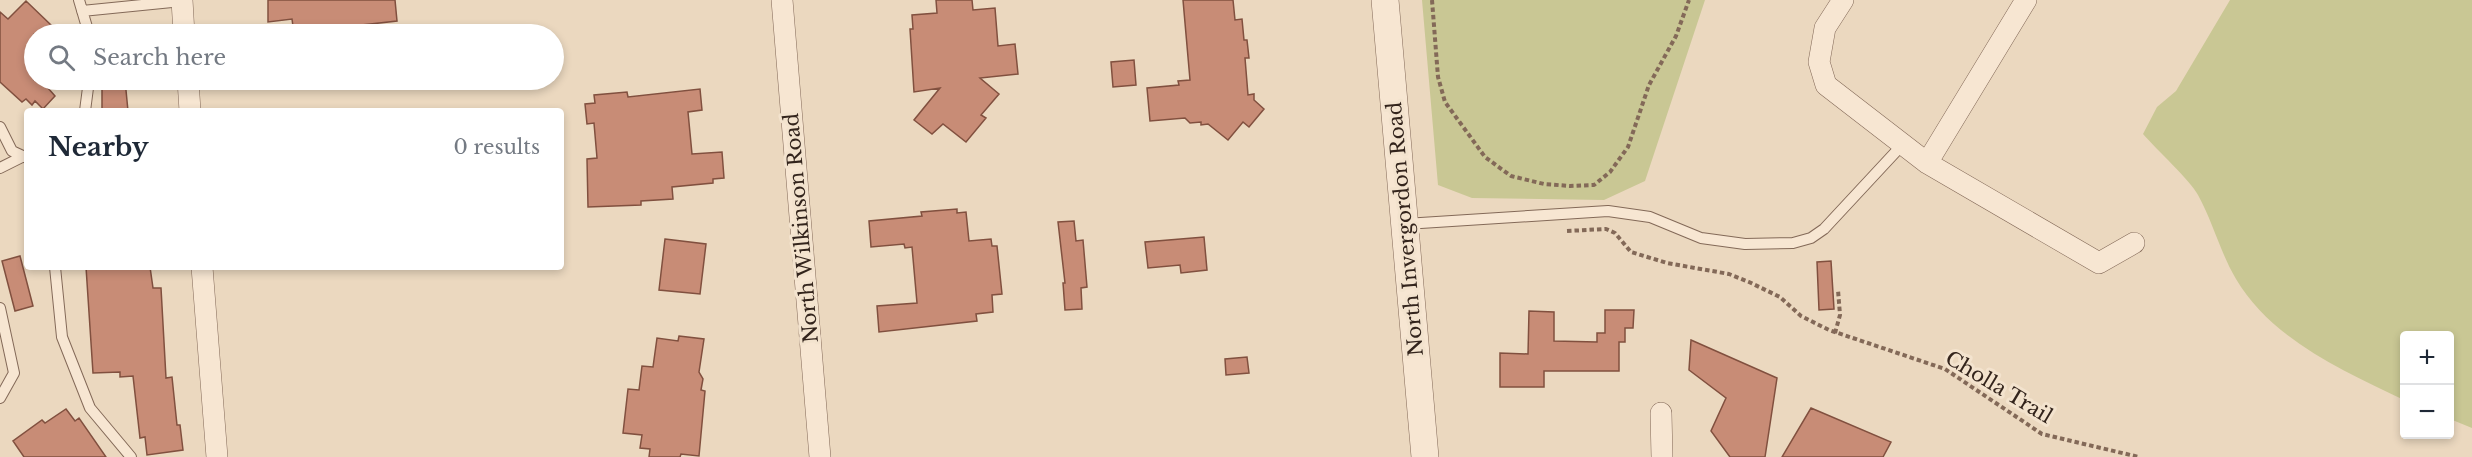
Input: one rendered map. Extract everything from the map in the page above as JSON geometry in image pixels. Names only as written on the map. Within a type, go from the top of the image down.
[{"type":"street","points":[[182,0],[183,24]]},
{"type":"street","name":"North Wilkinson Road","points":[[782,0],[820,457]]},
{"type":"street","name":"North Invergordon Road","points":[[1385,0],[1425,457]]},
{"type":"street","points":[[1843,0],[1825,28],[1819,62],[1826,86],[1928,163],[2099,263],[2134,243]]},
{"type":"street","points":[[1928,163],[2026,0]]},
{"type":"street","points":[[189,90],[190,108]]},
{"type":"street","points":[[202,270],[217,457]]},
{"type":"street","points":[[1661,413],[1662,457]]},
{"type":"lane","points":[[86,24],[80,5],[182,0]]},
{"type":"lane","points":[[85,108],[88,90]]},
{"type":"lane","points":[[0,127],[12,151],[24,157]]},
{"type":"lane","points":[[1405,224],[1608,211],[1650,218],[1682,232],[1724,243],[1793,243],[1811,238],[1824,228],[1903,144]]},
{"type":"lane","points":[[0,168],[24,157]]},
{"type":"lane","points":[[55,270],[62,337],[90,408],[131,457]]},
{"type":"lane","points":[[0,308],[14,372],[0,399]]},
{"type":"path","points":[[1432,0],[1438,77],[1445,102],[1485,157],[1511,176],[1544,184],[1570,186],[1594,184],[1610,172],[1628,147],[1649,85],[1676,36],[1689,0]]},
{"type":"path","name":"Cholla Trail","points":[[1555,231],[1606,229],[1615,233],[1631,252],[1667,263],[1730,274],[1780,297],[1801,316],[1835,333],[1945,369],[2042,434],[2139,457]]},
{"type":"path","points":[[1835,333],[1840,315],[1838,290]]},
{"type":"shaded area","points":[[1422,0],[1705,0],[1645,181],[1604,200],[1472,198],[1438,185]]},
{"type":"shaded area","points":[[2230,0],[2472,0],[2472,428],[2454,421],[2454,331],[2400,331],[2400,398],[2311,352],[2269,320],[2251,301],[2225,258],[2194,189],[2143,134],[2157,107],[2176,91]]},
{"type":"building","points":[[268,0],[395,0],[397,21],[371,24],[293,24],[292,19],[268,22]]},
{"type":"building","points":[[936,0],[972,0],[973,10],[995,8],[998,46],[1015,44],[1018,74],[980,78],[999,94],[981,115],[986,118],[966,142],[943,124],[932,134],[914,120],[940,88],[914,92],[910,29],[913,29],[912,15],[937,13]]},
{"type":"building","points":[[1183,0],[1233,0],[1235,20],[1242,19],[1249,58],[1245,58],[1248,95],[1254,94],[1254,100],[1264,109],[1249,127],[1243,122],[1228,140],[1208,124],[1190,123],[1185,118],[1150,121],[1147,88],[1179,85],[1178,81],[1190,80]]},
{"type":"building","points":[[26,1],[50,24],[24,24],[24,90],[50,90],[55,96],[44,108],[35,101],[32,105],[26,99],[22,102],[0,82],[0,12],[8,19]]},
{"type":"building","points":[[1134,60],[1136,85],[1113,87],[1111,62]]},
{"type":"building","points":[[700,89],[702,110],[688,112],[692,154],[722,152],[724,178],[713,179],[713,183],[672,187],[673,199],[641,201],[641,205],[588,207],[587,159],[597,158],[594,123],[587,124],[585,104],[595,103],[594,95],[627,92],[628,97]]},
{"type":"building","points":[[102,90],[126,90],[128,108],[102,108]]},
{"type":"building","points":[[957,209],[957,213],[966,212],[969,241],[991,239],[992,246],[997,246],[1002,294],[992,295],[993,312],[976,314],[977,321],[879,332],[877,306],[917,303],[912,247],[905,248],[904,244],[871,247],[869,221],[922,216],[921,212]]},
{"type":"building","points":[[1074,221],[1076,241],[1083,240],[1087,287],[1081,288],[1082,309],[1065,310],[1063,283],[1065,283],[1058,222]]},
{"type":"building","points":[[1204,237],[1207,270],[1181,273],[1180,265],[1148,268],[1145,242]]},
{"type":"building","points":[[665,239],[706,244],[700,294],[659,290]]},
{"type":"building","points":[[20,256],[33,306],[15,311],[2,261]]},
{"type":"building","points":[[1831,261],[1834,309],[1819,310],[1817,262]]},
{"type":"building","points":[[86,270],[150,270],[153,288],[161,288],[166,378],[172,377],[177,425],[180,425],[183,450],[147,455],[145,437],[140,438],[133,376],[120,377],[120,372],[93,373]]},
{"type":"building","points":[[1605,310],[1634,310],[1633,328],[1625,328],[1625,342],[1619,342],[1619,371],[1544,371],[1544,387],[1500,387],[1500,353],[1528,354],[1529,311],[1554,312],[1554,341],[1597,342],[1597,333],[1605,333]]},
{"type":"building","points":[[679,336],[704,339],[699,372],[703,379],[701,390],[705,391],[699,456],[681,454],[680,457],[649,457],[650,449],[640,448],[642,435],[623,433],[628,389],[639,390],[642,366],[653,367],[657,338],[678,341]]},
{"type":"building","points":[[1691,340],[1777,378],[1765,457],[1730,457],[1711,431],[1726,398],[1689,370]]},
{"type":"building","points":[[1247,357],[1249,373],[1226,375],[1225,359]]},
{"type":"building","points":[[1811,408],[1891,442],[1883,457],[1782,457]]},
{"type":"building","points":[[66,409],[75,421],[79,418],[106,457],[24,457],[13,441],[42,420],[45,423]]}]
